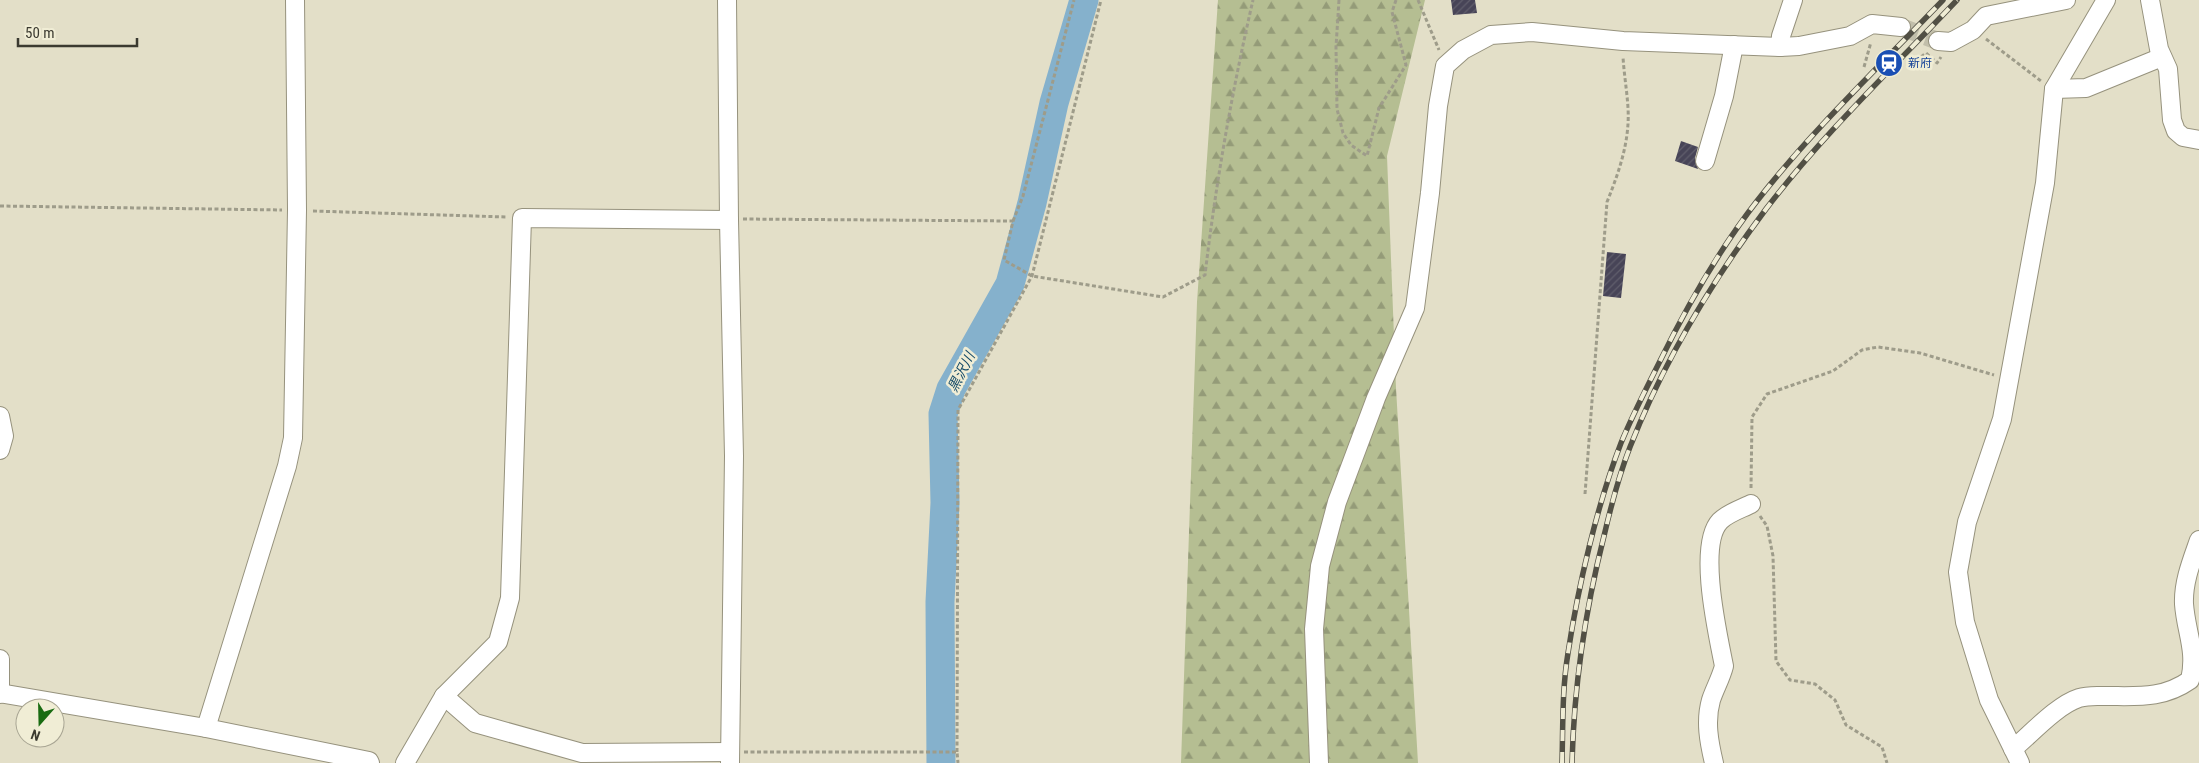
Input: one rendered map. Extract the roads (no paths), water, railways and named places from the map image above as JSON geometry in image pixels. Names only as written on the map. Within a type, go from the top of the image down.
[{"type":"street","points":[[206,728],[293,438],[297,210],[294,0]]},
{"type":"street","points":[[444,696],[475,723],[582,754],[730,757],[734,456],[727,0]]},
{"type":"street","points":[[1780,46],[1780,36],[1793,0]]},
{"type":"street","points":[[1938,41],[1951,42],[1973,30],[1986,16],[2066,0]]},
{"type":"street","points":[[2106,0],[2054,88],[2045,183],[2002,419],[1967,522],[1958,572],[1965,622],[1989,700],[2016,756],[2062,708],[2078,698],[2089,696],[2156,695],[2177,690],[2190,680],[2194,663],[2184,602],[2185,586],[2199,540]]},
{"type":"street","points":[[2150,0],[2159,49],[2168,69],[2172,120],[2176,131],[2183,137],[2199,140]]},
{"type":"street","points":[[1318,763],[1314,628],[1320,566],[1337,502],[1376,398],[1415,308],[1430,193],[1438,106],[1445,66],[1464,50],[1491,35],[1532,32],[1623,40],[1799,46],[1850,36],[1872,24],[1901,27]]},
{"type":"street","points":[[1705,161],[1724,96],[1734,45]]},
{"type":"street","points":[[2054,88],[2086,88],[2162,57]]},
{"type":"street","points":[[405,763],[444,696],[498,642],[510,598],[522,218],[729,220]]},
{"type":"street","points":[[0,416],[4,436],[0,450]]},
{"type":"street","points":[[1714,763],[1708,737],[1709,719],[1711,700],[1724,666],[1709,573],[1710,545],[1714,531],[1720,521],[1751,504]]},
{"type":"street","points":[[0,659],[0,693],[206,728],[369,761],[370,763]]},
{"type":"waterway","name":"黒沢川","points":[[941,763],[940,602],[945,503],[943,414],[951,389],[1010,284],[1032,203],[1054,103],[1084,0]]},
{"type":"tunnel","points":[[1901,27],[1938,41]]},
{"type":"railway","points":[[1562,763],[1566,667],[1583,574],[1596,519],[1612,467],[1634,413],[1704,279],[1729,239],[1757,201],[1778,174],[1847,98],[1943,0]]},
{"type":"railway","points":[[1572,763],[1575,705],[1586,620],[1612,502],[1630,447],[1673,354],[1708,294],[1746,236],[1788,181],[1859,102],[1957,0]]},
{"type":"place","name":"新府","points":[[1889,63]]}]
